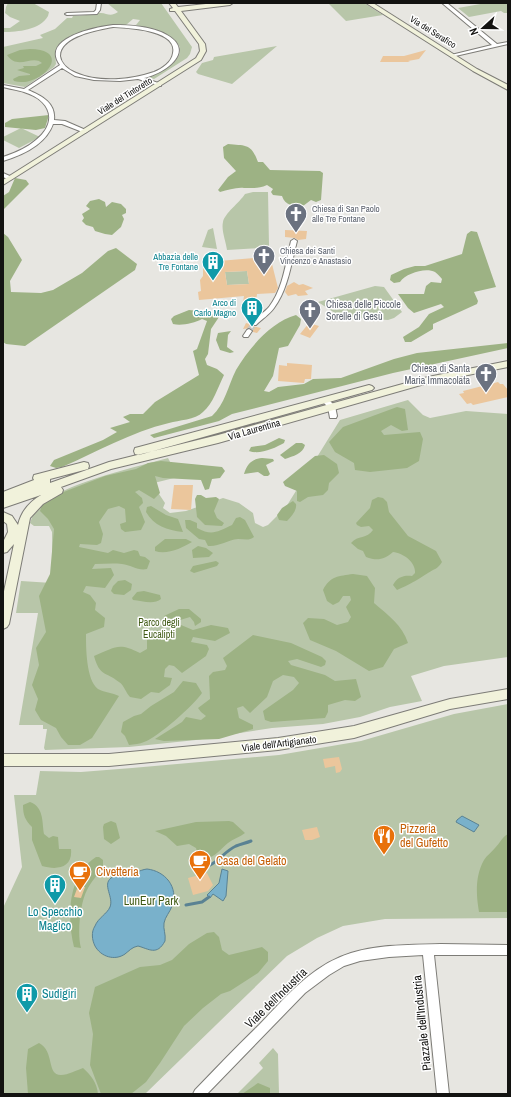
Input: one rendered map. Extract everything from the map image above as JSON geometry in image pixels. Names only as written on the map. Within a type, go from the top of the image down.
[{"type":"main road","name":"Viale del Tintoretto","points":[[156,84],[194,64],[203,53],[201,43],[188,17],[166,3]]},
{"type":"main road","points":[[185,3],[209,4]]},
{"type":"main road","points":[[174,8],[230,3]]},
{"type":"main road","name":"Via del Serafico","points":[[370,3],[456,55],[508,84]]},
{"type":"main road","name":"Via del Serafico","points":[[376,3],[456,55],[488,78],[508,88]]},
{"type":"main road","points":[[188,17],[209,4]]},
{"type":"main road","name":"Viale del Tintoretto","points":[[5,177],[156,84],[190,61],[197,51],[195,43],[174,8]]},
{"type":"main road","name":"Via Laurentina","points":[[3,496],[84,466],[229,427],[330,407],[437,371],[508,356]]},
{"type":"main road","name":"Via Laurentina","points":[[3,504],[109,466],[218,439],[433,379],[508,364]]},
{"type":"main road","points":[[3,487],[84,466]]},
{"type":"main road","points":[[3,624],[24,521],[30,510],[37,502],[47,495],[109,466]]},
{"type":"main road","points":[[3,516],[11,522],[14,530],[11,542],[3,549]]},
{"type":"main road","name":"Viale dell'Artigianato","points":[[3,760],[109,760],[266,745],[361,730],[466,700],[508,694]]},
{"type":"street","points":[[67,14],[96,12],[98,10],[99,3]]},
{"type":"street","points":[[444,3],[496,46]]},
{"type":"street","points":[[117,26],[138,27],[159,32],[170,39],[175,45],[176,51],[172,61],[160,70],[139,78],[113,80],[94,79],[75,74],[62,66],[58,56],[61,46],[73,37],[91,30],[117,26]]},
{"type":"street","points":[[456,55],[508,43]]},
{"type":"street","points":[[25,90],[62,66]]},
{"type":"street","points":[[139,78],[156,84]]},
{"type":"street","points":[[3,86],[25,90],[37,96],[45,102],[52,111],[53,122],[48,131],[36,144],[23,152],[3,159]]},
{"type":"street","points":[[53,122],[62,122],[82,130]]},
{"type":"street","points":[[254,324],[258,318],[271,309],[280,294],[294,241]]},
{"type":"street","name":"Viale dell'Industria","points":[[199,1094],[301,989],[322,973],[342,962],[368,954],[382,952],[428,950],[508,950]]},
{"type":"street","name":"Piazzale dell'Industria","points":[[428,950],[443,1094]]},
{"type":"green space","points":[[8,3],[33,3],[49,12],[48,16],[44,21],[34,27],[22,31],[3,32],[3,28],[10,28],[20,21],[5,13]]},
{"type":"green space","points":[[107,3],[161,3],[192,47],[190,54],[187,58],[154,79],[148,77],[169,66],[175,61],[179,55],[180,49],[177,42],[169,36],[136,25],[140,20],[133,19],[126,25],[98,27],[70,36],[57,47],[55,53],[56,64],[54,67],[25,87],[3,83],[3,47],[43,38],[40,35],[55,29],[67,18],[72,18],[73,16],[99,13],[112,15],[118,12]]},
{"type":"green space","points":[[328,3],[364,3],[383,15],[346,21]]},
{"type":"green space","points":[[486,3],[508,3],[508,13],[501,11],[469,17],[458,8]]},
{"type":"green space","points":[[277,46],[232,84],[198,74],[196,72],[202,63],[213,60],[214,57]]},
{"type":"green space","points":[[30,49],[44,51],[50,56],[52,62],[49,68],[34,80],[24,82],[14,81],[13,79],[19,76],[30,75],[17,70],[24,68],[23,66],[36,66],[42,63],[34,60],[16,62],[11,60],[7,55],[20,50]]},
{"type":"green space","points":[[49,115],[45,128],[36,130],[5,127],[5,123],[12,119]]},
{"type":"green space","points":[[21,128],[40,137],[19,148],[3,140],[3,137]]},
{"type":"green space","points":[[228,144],[250,148],[258,162],[263,162],[270,170],[320,171],[323,173],[321,200],[316,202],[311,200],[303,206],[290,205],[285,202],[282,196],[273,195],[271,192],[273,189],[267,185],[256,188],[235,188],[220,192],[218,190],[228,177],[236,171],[224,158],[223,147]]},
{"type":"green space","points":[[15,178],[26,180],[29,184],[3,210],[3,196],[9,192]]},
{"type":"green space","points":[[253,192],[268,192],[269,246],[261,248],[227,250],[223,229],[224,219],[245,194]]},
{"type":"green space","points":[[99,199],[105,202],[106,207],[112,202],[121,204],[126,209],[126,213],[122,215],[124,219],[121,227],[112,235],[95,231],[93,227],[86,225],[82,221],[84,218],[82,214],[90,209],[86,206],[90,201]]},
{"type":"green space","points":[[213,228],[217,249],[202,247],[208,230]]},
{"type":"green space","points":[[471,231],[477,232],[496,287],[474,292],[478,301],[477,304],[433,324],[433,329],[411,342],[405,342],[403,337],[419,327],[429,314],[444,307],[441,304],[414,313],[408,308],[398,294],[424,294],[426,286],[431,282],[441,283],[442,279],[435,272],[427,270],[416,272],[407,276],[400,282],[394,283],[390,280],[391,275],[404,269],[415,266],[425,266],[462,254],[467,234]]},
{"type":"green space","points":[[3,233],[8,237],[22,260],[10,281],[11,292],[41,293],[53,290],[82,273],[108,251],[116,248],[137,264],[135,270],[25,346],[6,344],[3,342]]},
{"type":"green space","points":[[247,271],[249,284],[227,285],[225,272]]},
{"type":"green space","points":[[375,286],[384,287],[402,312],[394,318],[388,320],[341,317],[318,302]]},
{"type":"green space","points":[[189,310],[208,312],[219,317],[211,329],[208,354],[205,359],[207,365],[217,369],[224,375],[207,409],[196,417],[169,423],[141,432],[62,467],[56,468],[50,466],[54,460],[103,440],[117,432],[110,428],[130,422],[123,417],[130,414],[143,414],[155,402],[199,375],[193,351],[197,349],[207,321],[202,319],[188,324],[177,325],[173,324],[171,319],[174,316]]},
{"type":"green space","points":[[296,315],[301,319],[300,325],[288,346],[279,348],[273,376],[264,391],[269,392],[278,387],[304,384],[313,379],[341,378],[394,359],[417,353],[508,343],[508,348],[393,373],[232,414],[219,421],[154,438],[150,435],[212,416],[220,406],[236,370],[247,353],[269,330],[278,323]]},
{"type":"green space","points":[[231,331],[228,335],[227,347],[234,352],[230,353],[220,350],[216,340],[218,333]]},
{"type":"green space","name":"Parco degli Eucalipti","points":[[408,400],[423,415],[430,418],[466,411],[508,414],[508,657],[444,666],[411,676],[422,701],[390,707],[360,717],[323,724],[272,728],[196,740],[129,747],[45,750],[47,729],[43,729],[43,725],[19,725],[38,613],[16,613],[21,581],[52,583],[52,532],[49,526],[34,526],[30,523],[38,507],[63,491],[80,484],[119,471],[168,458],[178,477],[154,483],[165,503],[163,508],[170,513],[186,511],[223,498],[239,503],[253,513],[255,523],[263,527],[268,525],[286,507],[340,420]]},
{"type":"green space","points":[[397,407],[405,409],[408,430],[402,431],[391,425],[381,431],[384,435],[420,432],[423,439],[419,461],[407,468],[370,472],[355,470],[354,463],[335,452],[329,442],[343,427]]},
{"type":"green space","points":[[279,438],[285,440],[284,443],[263,452],[249,451],[251,447],[265,445]]},
{"type":"green space","points":[[296,443],[302,443],[305,445],[300,453],[285,459],[280,455]]},
{"type":"green space","points":[[324,455],[337,464],[339,473],[329,483],[328,490],[323,495],[308,497],[300,502],[297,501],[297,491],[285,486],[283,482],[315,456]]},
{"type":"green space","points":[[262,458],[273,459],[274,461],[266,465],[270,474],[268,476],[264,476],[258,472],[244,474],[250,463]]},
{"type":"green space","points":[[161,461],[222,467],[225,471],[220,478],[212,479],[209,489],[205,490],[201,480],[163,478],[155,476],[160,493],[154,499],[139,490],[135,492],[142,498],[143,503],[139,507],[145,522],[141,530],[125,532],[121,529],[120,524],[126,522],[125,509],[119,506],[108,509],[99,522],[103,534],[101,543],[97,545],[80,544],[79,547],[108,553],[113,550],[124,553],[134,550],[138,551],[140,556],[145,557],[150,561],[147,569],[119,564],[95,564],[92,569],[111,568],[114,575],[105,588],[86,586],[83,592],[90,595],[96,603],[95,610],[105,618],[104,627],[86,634],[89,671],[94,685],[98,689],[119,696],[92,738],[80,745],[68,745],[56,728],[41,720],[35,710],[38,699],[32,685],[39,665],[36,648],[46,632],[39,596],[50,574],[54,529],[48,519],[40,511],[42,505],[61,493],[105,476],[136,469],[148,463]]},
{"type":"green space","points":[[197,495],[201,495],[206,498],[216,497],[219,499],[214,511],[217,518],[224,523],[222,526],[205,525],[197,517],[195,499]]},
{"type":"green space","points":[[378,497],[383,498],[387,502],[389,512],[408,536],[436,551],[442,562],[436,569],[397,590],[393,585],[399,578],[404,576],[412,576],[415,573],[415,569],[411,562],[405,556],[393,552],[387,557],[383,558],[377,559],[366,557],[363,551],[351,543],[368,535],[373,530],[369,526],[361,527],[356,523],[370,508],[372,500]]},
{"type":"green space","points":[[293,501],[296,504],[295,511],[287,521],[279,520],[277,515],[282,508]]},
{"type":"green space","points":[[151,506],[166,515],[178,519],[183,532],[166,528],[153,521],[146,512],[147,507]]},
{"type":"green space","points":[[240,517],[245,520],[254,537],[208,546],[205,540],[199,539],[186,528],[185,520],[190,520],[197,523],[197,528],[207,532],[214,532],[232,525],[236,518]]},
{"type":"green space","points":[[165,539],[186,539],[192,542],[179,549],[164,552],[155,551],[155,547]]},
{"type":"green space","points":[[198,546],[206,548],[213,553],[209,557],[193,558],[192,550]]},
{"type":"green space","points":[[216,561],[219,563],[217,566],[194,573],[190,571],[193,566]]},
{"type":"green space","points":[[353,574],[367,576],[375,588],[374,603],[398,626],[408,643],[394,649],[383,667],[369,671],[336,651],[310,640],[303,623],[308,618],[324,619],[337,625],[348,622],[351,617],[346,607],[351,600],[350,596],[343,596],[339,602],[333,605],[327,601],[323,590],[332,579],[339,576]]},
{"type":"green space","points":[[125,580],[132,584],[131,590],[124,595],[114,594],[111,591],[113,586],[118,581]]},
{"type":"green space","points":[[144,591],[160,595],[161,599],[155,602],[133,600],[132,598],[137,592]]},
{"type":"green space","points":[[179,609],[189,609],[201,619],[201,622],[195,626],[190,617],[167,624],[163,622],[164,616]]},
{"type":"green space","points":[[181,625],[193,630],[211,625],[228,628],[230,633],[215,641],[193,637],[191,642],[207,645],[209,649],[206,656],[182,673],[174,666],[169,665],[165,669],[164,677],[172,678],[170,685],[159,693],[151,692],[141,699],[130,697],[121,683],[101,671],[96,663],[94,656],[112,648],[122,647],[140,653],[147,649],[147,639],[150,632],[154,630],[169,631]]},
{"type":"green space","points":[[253,635],[291,643],[322,657],[326,661],[325,665],[321,667],[297,659],[288,661],[291,665],[325,675],[335,681],[356,679],[361,697],[355,701],[345,700],[328,705],[328,712],[325,718],[271,722],[265,720],[263,711],[293,690],[299,683],[294,677],[283,675],[273,681],[267,697],[250,713],[243,706],[237,708],[239,718],[253,725],[253,729],[219,739],[164,741],[155,739],[182,722],[186,717],[201,720],[206,716],[198,708],[210,699],[209,676],[213,672],[225,670],[227,666],[223,658]]},
{"type":"green space","points":[[183,681],[196,683],[202,693],[192,705],[158,734],[142,743],[129,745],[125,736],[121,732],[123,722],[141,714],[174,692]]},
{"type":"green space","name":"LunEur Park","points":[[508,704],[508,918],[385,919],[343,926],[317,938],[287,956],[145,1094],[3,1094],[3,908],[22,867],[14,795],[36,795],[40,771],[81,772],[279,755],[361,741],[454,714]]},
{"type":"green space","points":[[30,802],[38,807],[42,815],[44,834],[49,838],[53,836],[58,837],[59,849],[71,849],[69,861],[58,868],[42,866],[32,840],[32,827],[26,820],[23,812],[23,805]]},
{"type":"green space","points":[[111,821],[116,823],[120,838],[111,844],[104,839],[103,827],[104,824]]},
{"type":"green space","points":[[196,822],[233,822],[245,833],[228,843],[215,855],[207,858],[198,856],[196,848],[189,844],[177,846],[166,836],[155,831]]},
{"type":"green space","points":[[508,834],[508,912],[479,912],[477,886],[481,866],[484,860]]},
{"type":"green space","points":[[96,857],[103,860],[103,867],[87,890],[81,910],[79,927],[81,948],[74,947],[70,923],[70,911],[74,886],[86,865]]},
{"type":"green space","points":[[214,932],[219,937],[222,950],[229,955],[262,947],[268,952],[268,961],[258,973],[230,991],[221,994],[184,1026],[146,1082],[131,1094],[101,1094],[90,1065],[93,1034],[89,1013],[95,987],[140,967],[160,965],[172,960],[189,944],[207,933]]},
{"type":"green space","points":[[39,1043],[47,1051],[53,1071],[56,1074],[67,1074],[83,1068],[89,1073],[96,1086],[98,1094],[28,1094],[26,1068],[28,1049]]},
{"type":"green space","points":[[273,1048],[278,1054],[279,1094],[237,1094],[263,1068],[259,1063]]},
{"type":"green space","points":[[258,1083],[270,1088],[270,1094],[242,1094]]},
{"type":"water","points":[[462,816],[479,825],[474,832],[456,822]]},
{"type":"water","points":[[147,869],[154,870],[165,877],[172,886],[174,892],[172,906],[164,923],[165,941],[159,949],[156,950],[149,950],[138,946],[132,948],[121,956],[108,957],[101,953],[95,946],[92,933],[96,923],[110,907],[111,899],[108,888],[109,881],[116,875],[129,875]]},
{"type":"water","points":[[222,869],[228,871],[226,896],[223,901],[213,894],[210,898],[207,895],[219,883]]},
{"type":"building","points":[[426,50],[419,59],[408,61],[410,62],[380,62],[383,56],[404,56]]},
{"type":"building","name":"Chiesa di San Paolo alle Tre Fontane","points":[[285,230],[307,231],[306,239],[298,240],[295,238],[285,237]]},
{"type":"building","name":"Abbazia delle Tre Fontane","points":[[265,254],[266,260],[271,260],[278,288],[275,293],[257,294],[255,309],[242,308],[244,296],[199,300],[198,292],[201,291],[200,280],[203,276],[203,266],[207,265],[207,262],[254,258],[253,255]],"holes":[[[247,271],[249,284],[227,285],[225,272]]]},
{"type":"building","points":[[294,282],[299,285],[303,284],[313,288],[305,291],[308,295],[298,296],[296,294],[288,296],[285,292],[287,286]]},
{"type":"building","name":"Arco di Carlo Magno","points":[[246,323],[261,328],[257,333],[253,332],[250,328],[243,329]]},
{"type":"building","name":"Chiesa delle Piccole Sorelle di Gesù","points":[[309,323],[319,326],[310,338],[300,334]]},
{"type":"building","points":[[287,363],[312,365],[311,379],[305,379],[304,383],[278,381],[279,365],[287,366]]},
{"type":"building","name":"Chiesa di Santa Maria Immacolata","points":[[498,382],[503,384],[508,390],[508,397],[473,405],[471,403],[467,404],[459,394],[464,393],[463,391]]},
{"type":"building","points":[[174,485],[193,485],[191,510],[171,509]]},
{"type":"building","points":[[339,757],[342,769],[340,772],[336,773],[335,766],[325,768],[323,759]]},
{"type":"building","points":[[317,827],[320,837],[312,840],[305,840],[302,830]]},
{"type":"building","name":"Casa del Gelato","points":[[207,873],[213,885],[208,891],[193,895],[188,878]]},
{"type":"building","name":"Civetteria","points":[[78,886],[85,887],[81,898],[74,897]]},
{"type":"waterway","points":[[192,864],[205,867],[211,865],[230,849],[251,841]]},
{"type":"waterway","points":[[186,905],[202,902],[209,897]]},
{"type":"tunnel","points":[[249,331],[254,324]]},
{"type":"place","name":"Chiesa di San Paolo alle Tre Fontane","points":[[296,234]]},
{"type":"place","name":"Chiesa dei Santi Vincenzo e Anastasio","points":[[264,276]]},
{"type":"place","name":"Abbazia delle Tre Fontane","points":[[213,282]]},
{"type":"place","name":"Arco di Carlo Magno","points":[[252,328]]},
{"type":"place","name":"Chiesa delle Piccole Sorelle di Gesù","points":[[310,330]]},
{"type":"place","name":"Chiesa di Santa Maria Immacolata","points":[[486,394]]},
{"type":"place","name":"Pizzeria del Gufetto","points":[[384,856]]},
{"type":"place","name":"Casa del Gelato","points":[[200,880]]},
{"type":"place","name":"Civetteria","points":[[80,892]]},
{"type":"place","name":"Lo Specchio Magico","points":[[55,904]]},
{"type":"place","name":"Sudigiri","points":[[27,1014]]}]
